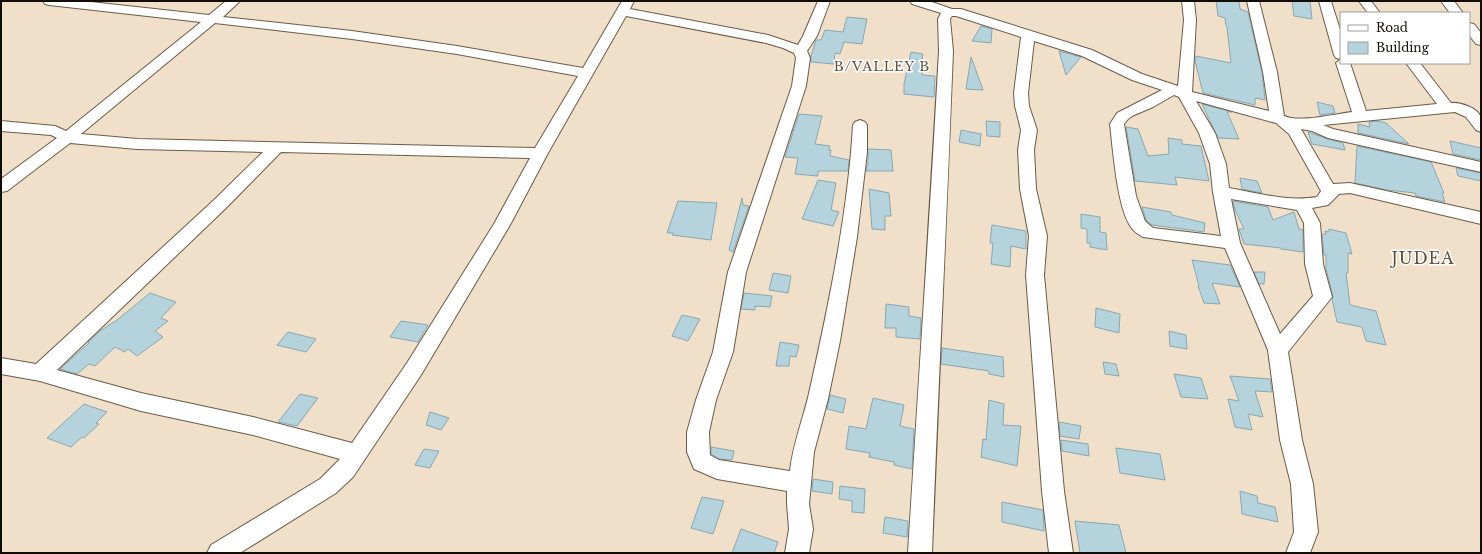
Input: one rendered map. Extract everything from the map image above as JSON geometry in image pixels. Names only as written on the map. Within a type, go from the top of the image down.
[{"type":"street","points":[[49,1],[352,35],[449,49],[586,73]]},
{"type":"street","points":[[1,187],[67,138],[234,1]]},
{"type":"street","points":[[800,51],[810,36],[824,1]]},
{"type":"street","points":[[916,1],[1087,53],[1137,77],[1179,91],[1280,120],[1316,128],[1328,133],[1481,167]]},
{"type":"street","points":[[1188,1],[1190,20],[1179,91],[1207,134],[1218,164],[1221,192],[1231,243],[1278,350],[1291,440],[1302,484],[1306,532],[1298,553]]},
{"type":"street","points":[[1253,1],[1280,120],[1295,132],[1328,191]]},
{"type":"street","points":[[1325,1],[1340,52]]},
{"type":"street","points":[[1365,1],[1373,12]]},
{"type":"street","points":[[1448,1],[1456,12]]},
{"type":"street","points":[[219,553],[328,486],[345,470],[357,454],[414,369],[498,232],[540,153],[626,6],[768,39],[788,45],[800,51],[803,58],[799,86],[737,272],[724,352],[706,400],[698,432],[698,452],[702,462],[717,469],[799,483]]},
{"type":"street","points":[[920,553],[929,368],[934,306],[946,51],[944,19],[947,13],[950,12]]},
{"type":"street","points":[[1470,28],[1481,42]]},
{"type":"street","points":[[1028,35],[1021,93],[1022,106],[1029,130],[1026,150],[1028,189],[1038,236],[1035,275],[1053,491],[1060,553]]},
{"type":"street","points":[[1343,64],[1361,117]]},
{"type":"street","points":[[1414,64],[1447,108]]},
{"type":"street","points":[[1179,91],[1122,116],[1117,124],[1128,196],[1137,223],[1142,229],[1149,233],[1231,243]]},
{"type":"street","points":[[1280,120],[1319,122],[1327,119],[1457,107],[1471,114],[1481,128]]},
{"type":"street","points":[[797,553],[801,528],[798,504],[803,452],[818,399],[832,333],[848,237],[858,159],[860,125]]},
{"type":"street","points":[[1,126],[55,131],[67,138],[137,144],[540,153]]},
{"type":"street","points":[[40,373],[220,204],[276,148]]},
{"type":"street","points":[[1221,192],[1286,204],[1302,205],[1322,201],[1328,191],[1338,188],[1350,188],[1481,218]]},
{"type":"street","points":[[1278,350],[1323,297],[1314,264],[1312,223],[1302,205]]},
{"type":"street","points":[[1,366],[40,373],[141,402],[253,426],[357,454]]},
{"type":"building","points":[[1216,1],[1239,1],[1240,9],[1248,12],[1262,72],[1265,100],[1255,98],[1255,105],[1203,93],[1195,61],[1196,56],[1231,63],[1225,18],[1218,16]]},
{"type":"building","points":[[1292,1],[1310,1],[1312,19],[1294,16]]},
{"type":"building","points":[[847,17],[867,19],[862,44],[844,42],[840,54],[835,53],[834,64],[811,62],[811,56],[816,40],[821,40],[825,30],[843,32]]},
{"type":"building","points":[[981,26],[992,29],[991,43],[972,41]]},
{"type":"building","points":[[1059,51],[1081,57],[1066,75]]},
{"type":"building","points":[[911,52],[923,54],[921,65],[924,65],[922,75],[935,76],[934,97],[904,94],[904,84]]},
{"type":"building","points":[[971,57],[983,90],[966,89]]},
{"type":"building","points":[[1317,102],[1333,106],[1335,113],[1320,115]]},
{"type":"building","points":[[1202,104],[1232,112],[1227,112],[1239,139],[1218,138]]},
{"type":"building","points":[[799,114],[822,116],[815,144],[830,146],[830,156],[849,160],[848,171],[818,171],[818,176],[795,174],[798,158],[785,157]]},
{"type":"building","points":[[986,121],[1000,122],[1000,137],[987,136]]},
{"type":"building","points":[[1376,121],[1386,123],[1409,144],[1358,133],[1358,124],[1370,127],[1369,122]]},
{"type":"building","points":[[1126,127],[1138,129],[1148,156],[1169,154],[1168,138],[1182,140],[1182,144],[1201,146],[1209,181],[1175,177],[1177,185],[1135,181]]},
{"type":"building","points":[[961,130],[981,134],[980,146],[959,142]]},
{"type":"building","points":[[1308,132],[1343,143],[1345,150],[1312,144]]},
{"type":"building","points":[[1450,141],[1481,148],[1481,160],[1453,154]]},
{"type":"building","points":[[1357,146],[1431,162],[1444,193],[1442,193],[1445,202],[1416,196],[1415,193],[1387,190],[1355,183]]},
{"type":"building","points":[[868,149],[891,150],[893,171],[866,171],[868,165]]},
{"type":"building","points":[[1456,168],[1481,173],[1481,181],[1458,176]]},
{"type":"building","points":[[1240,178],[1257,181],[1262,193],[1242,189]]},
{"type":"building","points":[[818,180],[836,183],[831,210],[839,212],[833,226],[802,219]]},
{"type":"building","points":[[869,189],[889,193],[891,216],[885,216],[885,230],[872,229]]},
{"type":"building","points":[[742,198],[743,205],[749,206],[733,252],[729,250]]},
{"type":"building","points":[[678,201],[717,203],[711,240],[667,233]]},
{"type":"building","points":[[1233,201],[1268,207],[1273,220],[1294,212],[1299,229],[1303,230],[1303,252],[1244,244],[1239,229],[1244,229],[1235,210]]},
{"type":"building","points":[[1142,207],[1171,212],[1172,215],[1205,223],[1204,232],[1152,225],[1146,220]]},
{"type":"building","points":[[1081,214],[1100,217],[1100,232],[1106,233],[1107,250],[1090,247],[1090,243],[1087,243],[1087,229],[1081,228]]},
{"type":"building","points":[[992,225],[1026,231],[1026,249],[1011,246],[1010,267],[991,264],[993,243],[990,243]]},
{"type":"building","points":[[1329,229],[1346,233],[1352,254],[1348,253],[1348,273],[1346,273],[1350,305],[1376,311],[1386,345],[1366,341],[1362,327],[1337,322],[1326,269],[1326,255],[1324,255],[1322,234],[1326,234],[1325,231],[1329,232]]},
{"type":"building","points":[[1192,260],[1230,265],[1240,287],[1212,283],[1220,304],[1204,303],[1198,286]]},
{"type":"building","points":[[1254,272],[1265,272],[1264,284],[1259,284]]},
{"type":"building","points":[[773,273],[791,276],[788,293],[769,290]]},
{"type":"building","points":[[150,293],[176,302],[161,318],[168,321],[155,331],[163,337],[137,356],[128,349],[125,352],[115,347],[95,366],[89,364],[77,374],[60,369],[100,331],[117,320]]},
{"type":"building","points":[[744,293],[772,296],[770,307],[755,306],[755,310],[741,309]]},
{"type":"building","points":[[886,304],[909,307],[909,316],[921,318],[920,339],[896,337],[896,328],[885,328]]},
{"type":"building","points":[[1096,308],[1120,314],[1119,333],[1095,327]]},
{"type":"building","points":[[682,315],[700,319],[688,341],[672,336]]},
{"type":"building","points":[[401,321],[428,325],[418,342],[390,337]]},
{"type":"building","points":[[1169,331],[1186,335],[1187,349],[1170,346]]},
{"type":"building","points":[[288,332],[316,339],[306,352],[277,345]]},
{"type":"building","points":[[780,342],[799,345],[796,357],[790,356],[789,366],[776,366]]},
{"type":"building","points":[[942,348],[1003,357],[1004,377],[989,374],[989,371],[941,364]]},
{"type":"building","points":[[1103,362],[1116,364],[1119,376],[1105,374]]},
{"type":"building","points":[[1174,374],[1201,378],[1208,399],[1181,397]]},
{"type":"building","points":[[1230,376],[1270,379],[1272,392],[1255,391],[1263,417],[1248,414],[1252,430],[1235,427],[1228,399],[1239,401]]},
{"type":"building","points":[[300,394],[318,398],[297,426],[278,422]]},
{"type":"building","points":[[830,395],[846,399],[843,413],[827,409]]},
{"type":"building","points":[[873,398],[904,405],[900,426],[914,429],[912,469],[894,465],[894,462],[869,457],[870,453],[846,449],[849,426],[866,429]]},
{"type":"building","points":[[989,400],[1004,404],[1003,425],[1021,426],[1017,466],[981,457],[983,439],[986,440]]},
{"type":"building","points":[[84,404],[107,412],[96,423],[99,424],[84,438],[82,437],[71,447],[47,438]]},
{"type":"building","points":[[430,412],[449,418],[441,430],[426,425]]},
{"type":"building","points":[[1059,422],[1081,426],[1079,439],[1060,436]]},
{"type":"building","points":[[1061,440],[1088,444],[1089,456],[1062,451]]},
{"type":"building","points":[[711,447],[734,451],[732,460],[719,459],[711,454]]},
{"type":"building","points":[[1116,448],[1160,454],[1165,480],[1120,473]]},
{"type":"building","points":[[424,449],[439,451],[430,468],[415,465]]},
{"type":"building","points":[[813,479],[833,482],[832,494],[812,491]]},
{"type":"building","points":[[840,486],[865,489],[864,513],[852,512],[852,501],[839,499]]},
{"type":"building","points":[[1240,491],[1257,496],[1258,503],[1275,507],[1278,522],[1242,514]]},
{"type":"building","points":[[702,497],[724,501],[713,534],[691,528]]},
{"type":"building","points":[[1002,502],[1043,510],[1044,531],[1002,522]]},
{"type":"building","points":[[885,517],[908,521],[907,537],[883,533]]},
{"type":"building","points":[[1075,521],[1119,525],[1126,553],[1080,553]]},
{"type":"building","points":[[741,529],[778,542],[774,553],[732,553]]},
{"type":"district","name":"B/VALLEY B","points":[[882,66]]},
{"type":"district","name":"JUDEA","points":[[1423,258]]}]
